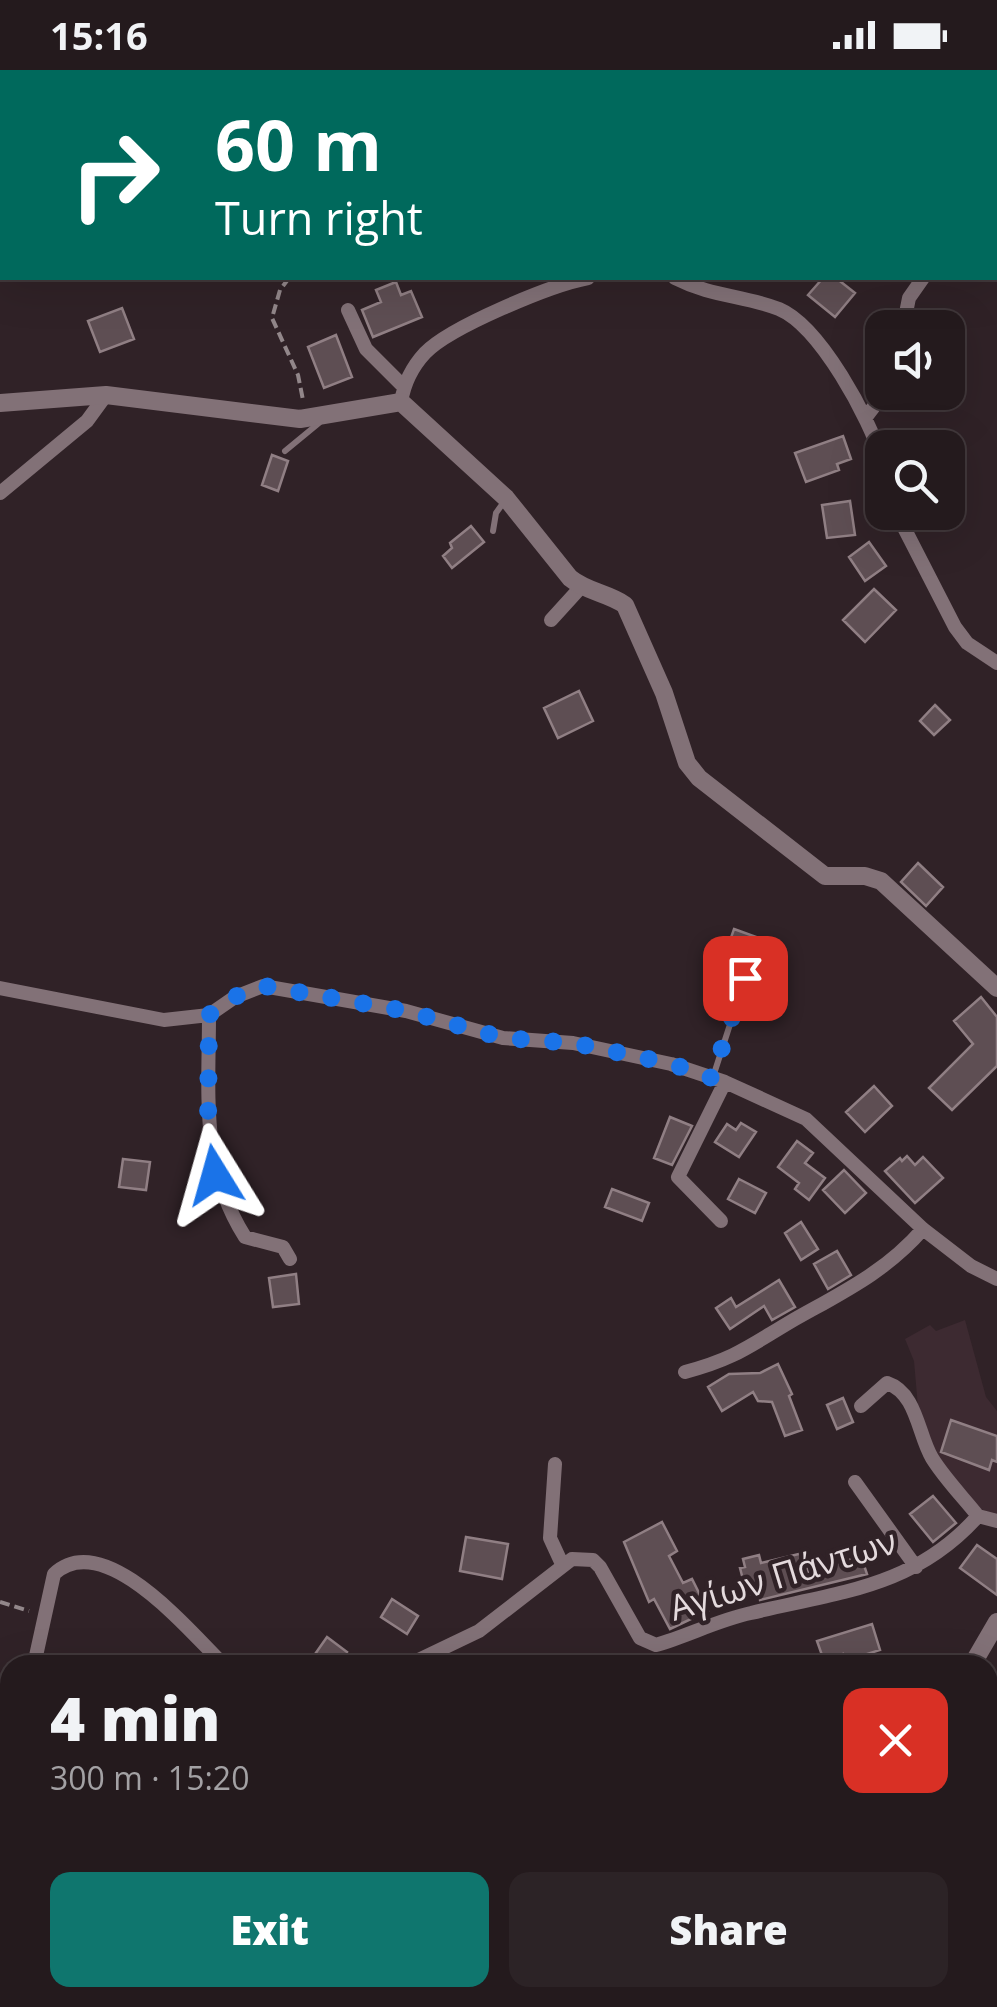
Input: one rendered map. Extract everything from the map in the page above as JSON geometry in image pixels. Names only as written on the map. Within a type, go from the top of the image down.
[{"type":"street","points":[[0,403],[106,395],[306,419],[328,416],[402,394],[414,367],[436,344],[535,293],[581,280]]},
{"type":"street","points":[[679,280],[708,293],[788,313],[813,338],[866,416],[871,430]]},
{"type":"street","points":[[907,310],[921,280]]},
{"type":"street","points":[[348,310],[366,349],[402,394],[506,498],[581,587],[625,605],[664,693],[687,763],[699,778],[825,876],[865,876],[881,881],[997,988]]},
{"type":"street","points":[[0,493],[87,422],[106,395]]},
{"type":"street","points":[[866,416],[871,410]]},
{"type":"street","points":[[905,530],[955,627],[968,643],[997,663]]},
{"type":"street","points":[[551,620],[581,587]]},
{"type":"street","points":[[0,988],[164,1020],[209,1015],[234,997],[264,986],[406,1011],[503,1038],[574,1043],[672,1064],[718,1080],[815,1125],[922,1229],[971,1266],[997,1279]]},
{"type":"street","points":[[209,1015],[208,1126],[215,1175],[245,1237],[283,1248],[290,1260]]},
{"type":"street","points":[[718,1080],[678,1176],[721,1221]]},
{"type":"street","points":[[686,1372],[732,1359],[843,1294],[891,1262],[922,1229]]},
{"type":"street","points":[[861,1406],[878,1388],[887,1383],[895,1386],[910,1403],[931,1456],[978,1516],[997,1521]]},
{"type":"street","points":[[430,1655],[479,1632],[518,1604],[562,1564],[550,1538],[555,1464]]},
{"type":"street","points":[[855,1482],[916,1567]]},
{"type":"street","name":"Αγίων Πάντων","points":[[562,1564],[582,1558],[600,1567],[634,1628],[650,1645],[748,1614],[846,1595],[916,1567],[978,1516]]},
{"type":"street","points":[[37,1655],[54,1574],[63,1566],[90,1561],[113,1569],[150,1595],[213,1655]]},
{"type":"street","points":[[978,1655],[997,1622]]},
{"type":"lane","points":[[285,451],[328,416]]},
{"type":"lane","points":[[493,531],[496,513],[506,498]]},
{"type":"lane","points":[[718,1080],[745,978]]},
{"type":"path","points":[[288,280],[280,290],[272,318],[298,374],[306,419]]},
{"type":"path","points":[[0,1602],[45,1616]]},
{"type":"shaded area","points":[[965,1320],[986,1397],[997,1411],[997,1516],[976,1507],[940,1465],[918,1407],[914,1361],[905,1339],[930,1325],[936,1331]]},
{"type":"building","points":[[821,280],[839,280],[855,293],[835,317],[808,295]]},
{"type":"building","points":[[396,282],[401,295],[411,291],[422,317],[373,337],[362,310],[381,302],[376,290]]},
{"type":"building","points":[[122,308],[134,339],[100,352],[88,321]]},
{"type":"building","points":[[336,335],[352,377],[324,388],[308,347]]},
{"type":"building","points":[[843,436],[851,459],[837,464],[839,470],[806,482],[795,453]]},
{"type":"building","points":[[272,455],[288,461],[278,491],[262,485]]},
{"type":"building","points":[[850,501],[855,535],[827,538],[822,505]]},
{"type":"building","points":[[471,526],[484,542],[452,568],[443,556],[452,548],[450,543]]},
{"type":"building","points":[[869,542],[886,566],[865,581],[849,557]]},
{"type":"building","points":[[874,589],[896,610],[865,642],[843,620]]},
{"type":"building","points":[[579,691],[593,721],[558,738],[544,708]]},
{"type":"building","points":[[935,705],[950,720],[934,735],[920,721]]},
{"type":"building","points":[[918,863],[943,887],[926,906],[901,882]]},
{"type":"building","points":[[734,929],[770,942],[760,968],[725,955]]},
{"type":"building","points":[[981,997],[997,1017],[997,1066],[952,1110],[929,1088],[973,1044],[954,1021]]},
{"type":"building","points":[[874,1086],[892,1106],[865,1132],[846,1112]]},
{"type":"building","points":[[670,1117],[692,1126],[672,1165],[654,1158]]},
{"type":"building","points":[[741,1123],[756,1132],[739,1157],[715,1142],[727,1124],[736,1130]]},
{"type":"building","points":[[797,1141],[813,1153],[805,1163],[825,1178],[809,1200],[795,1189],[799,1183],[778,1167]]},
{"type":"building","points":[[907,1156],[915,1165],[923,1157],[943,1178],[915,1203],[885,1171]]},
{"type":"building","points":[[123,1159],[150,1162],[146,1190],[119,1187]]},
{"type":"building","points":[[844,1170],[866,1193],[845,1213],[823,1190]]},
{"type":"building","points":[[739,1179],[766,1193],[755,1213],[728,1199]]},
{"type":"building","points":[[612,1189],[649,1203],[642,1221],[605,1207]]},
{"type":"building","points":[[801,1222],[818,1249],[801,1260],[785,1233]]},
{"type":"building","points":[[837,1251],[851,1275],[828,1289],[814,1264]]},
{"type":"building","points":[[296,1274],[299,1304],[273,1307],[269,1278]]},
{"type":"building","points":[[779,1280],[795,1307],[772,1320],[764,1306],[730,1329],[716,1308],[731,1298],[736,1307]]},
{"type":"building","points":[[778,1364],[802,1430],[785,1436],[772,1402],[758,1401],[753,1392],[722,1411],[708,1387],[729,1374],[760,1373]]},
{"type":"building","points":[[843,1398],[853,1422],[837,1429],[827,1405]]},
{"type":"building","points":[[951,1420],[997,1436],[997,1462],[992,1460],[989,1470],[941,1452]]},
{"type":"building","points":[[933,1496],[956,1523],[933,1542],[910,1514]]},
{"type":"building","points":[[662,1522],[677,1551],[669,1556],[683,1583],[692,1579],[708,1611],[670,1629],[654,1599],[649,1602],[624,1542]]},
{"type":"building","points":[[466,1537],[508,1544],[502,1579],[460,1571]]},
{"type":"building","points":[[977,1545],[997,1559],[997,1595],[960,1568]]},
{"type":"building","points":[[803,1553],[808,1573],[861,1556],[867,1574],[760,1600],[758,1592],[747,1595],[740,1568],[745,1567],[743,1559],[759,1555],[761,1563]]},
{"type":"building","points":[[392,1599],[418,1616],[407,1634],[381,1617]]},
{"type":"building","points":[[872,1624],[880,1650],[864,1655],[822,1655],[817,1641]]},
{"type":"building","points":[[327,1637],[347,1652],[345,1655],[314,1655]]},
{"type":"route","points":[[215,1175],[208,1126],[209,1015],[250,990],[264,986],[406,1011],[503,1038],[574,1043],[672,1064],[712,1078],[745,978]]}]
